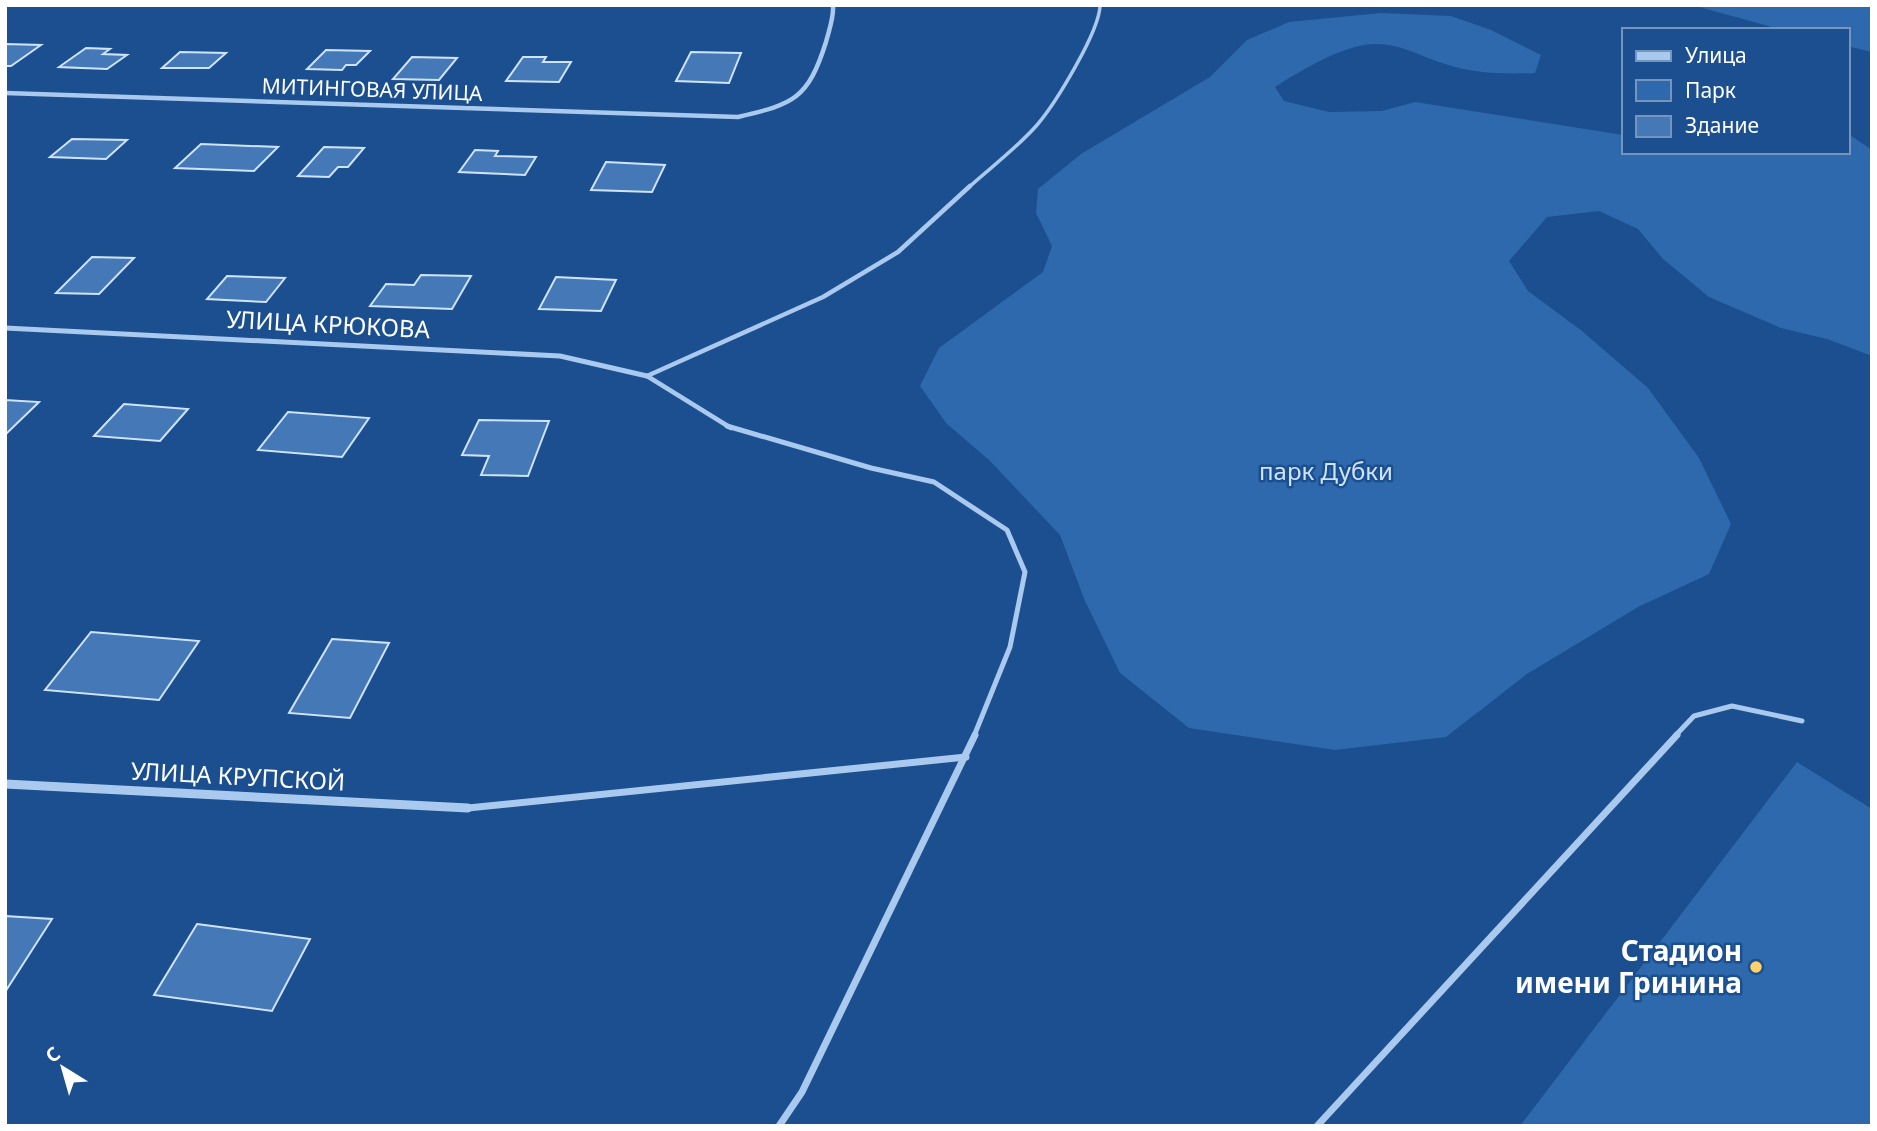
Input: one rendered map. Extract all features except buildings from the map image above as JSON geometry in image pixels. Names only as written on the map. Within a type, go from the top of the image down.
[{"type":"street","name":"МИТИНГОВАЯ УЛИЦА","points":[[5,93],[738,117],[775,110],[798,99],[812,83],[834,14],[833,5]]},
{"type":"street","name":"УЛИЦА КРЮКОВА","points":[[5,328],[560,356],[647,376]]},
{"type":"street","name":"УЛИЦА КРУПСКОЙ","points":[[5,784],[468,808]]},
{"type":"lane","points":[[647,376],[823,297],[898,252],[1037,125],[1088,45],[1100,14],[1100,5]]},
{"type":"lane","points":[[647,376],[730,428],[871,468],[934,482],[1007,530],[1026,572],[1010,647],[966,757],[802,1092],[779,1126]]},
{"type":"lane","points":[[1317,1126],[1693,716],[1732,706],[1802,721]]},
{"type":"lane","points":[[468,808],[966,757]]},
{"type":"green space","points":[[1692,5],[1872,5],[1872,52],[1849,46],[1849,28],[1776,28]]},
{"type":"green space","name":"парк Дубки","points":[[1381,13],[1451,16],[1491,30],[1541,55],[1535,73],[1478,72],[1392,46],[1361,45],[1322,60],[1275,87],[1284,101],[1329,112],[1382,111],[1415,102],[1622,135],[1622,154],[1849,154],[1849,134],[1872,150],[1872,356],[1827,339],[1781,328],[1709,297],[1663,259],[1638,229],[1599,211],[1547,217],[1509,261],[1528,291],[1582,331],[1648,388],[1699,458],[1731,524],[1709,574],[1638,607],[1527,674],[1446,737],[1335,750],[1189,728],[1120,673],[1085,601],[1060,535],[990,461],[946,423],[920,386],[939,348],[1043,272],[1052,246],[1036,213],[1038,189],[1081,154],[1210,77],[1247,40],[1289,22]]},
{"type":"green space","name":"Стадион имени Гринина","points":[[1797,762],[1872,809],[1872,1126],[1520,1126]]},
{"type":"place","name":"Стадион имени Гринина","points":[[1756,967]]}]
